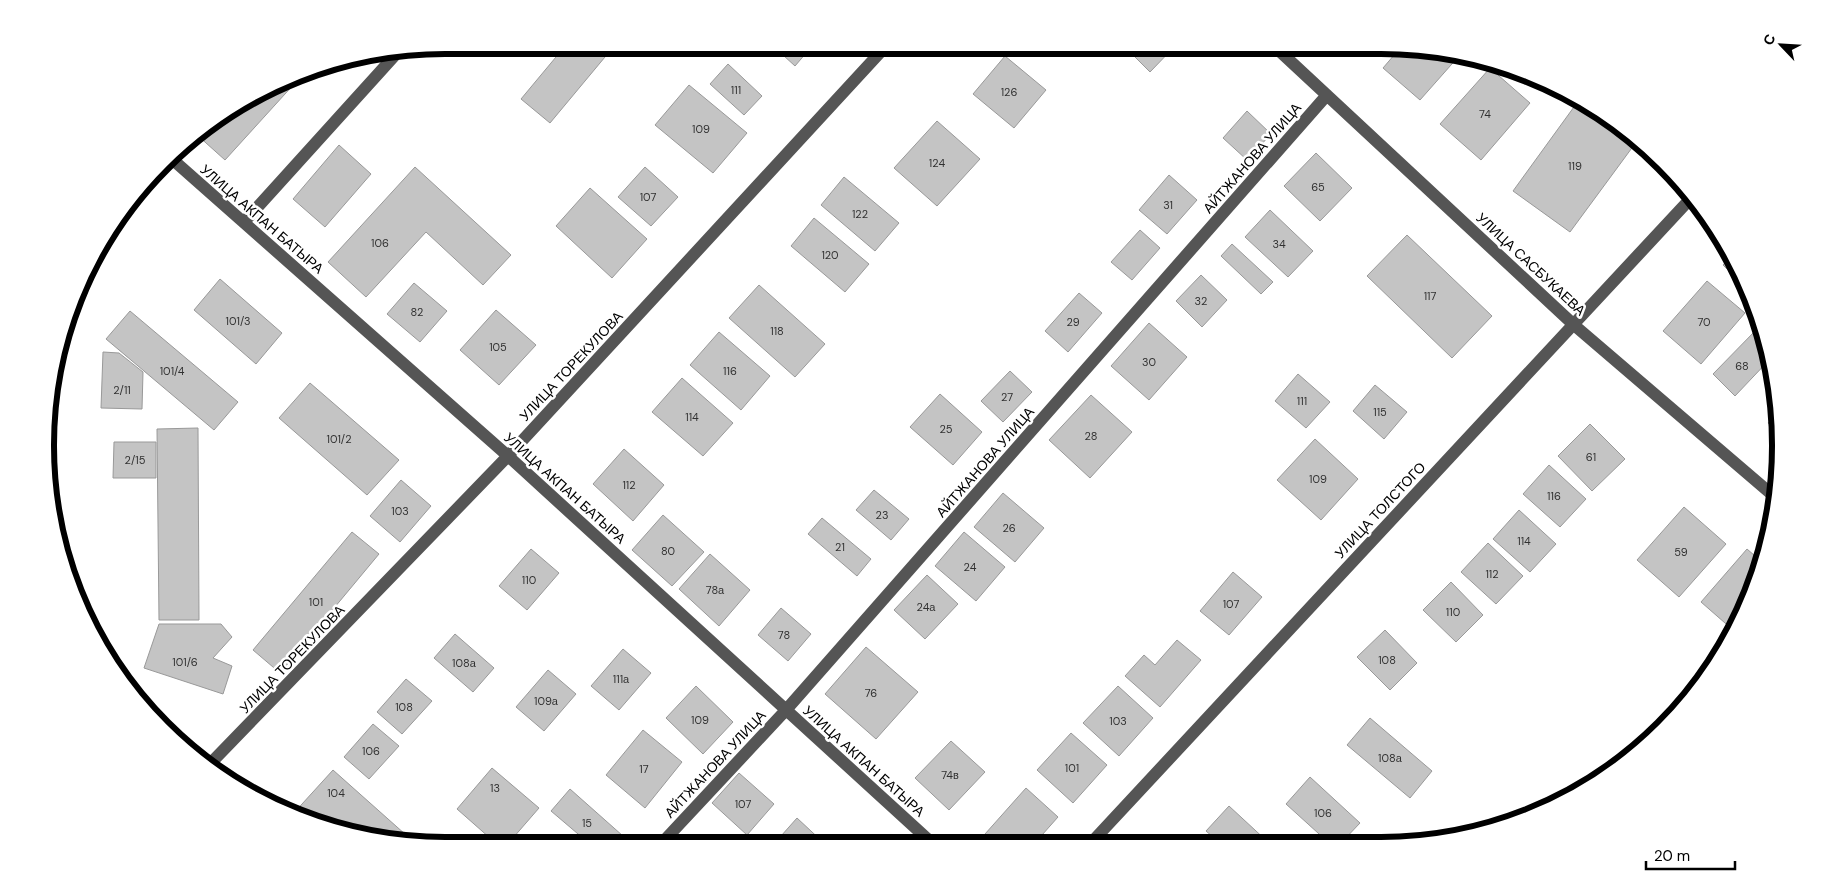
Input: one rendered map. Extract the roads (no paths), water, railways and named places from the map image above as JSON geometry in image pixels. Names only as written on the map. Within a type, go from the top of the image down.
[{"type":"street","name":"УЛИЦА ТОРЕКУЛОВА","points":[[213,761],[508,456],[879,54]]},
{"type":"street","name":"УЛИЦА САСБУКАЕВА","points":[[1283,54],[1574,325],[1769,492]]},
{"type":"street","points":[[244,222],[393,57]]},
{"type":"street","name":"АЙТЖАНОВА УЛИЦА","points":[[667,837],[786,710],[1328,95]]},
{"type":"street","name":"УЛИЦА АКПАН БАТЫРА","points":[[175,162],[508,456],[926,837]]},
{"type":"street","name":"УЛИЦА ТОЛСТОГО","points":[[1097,837],[1687,202]]}]
